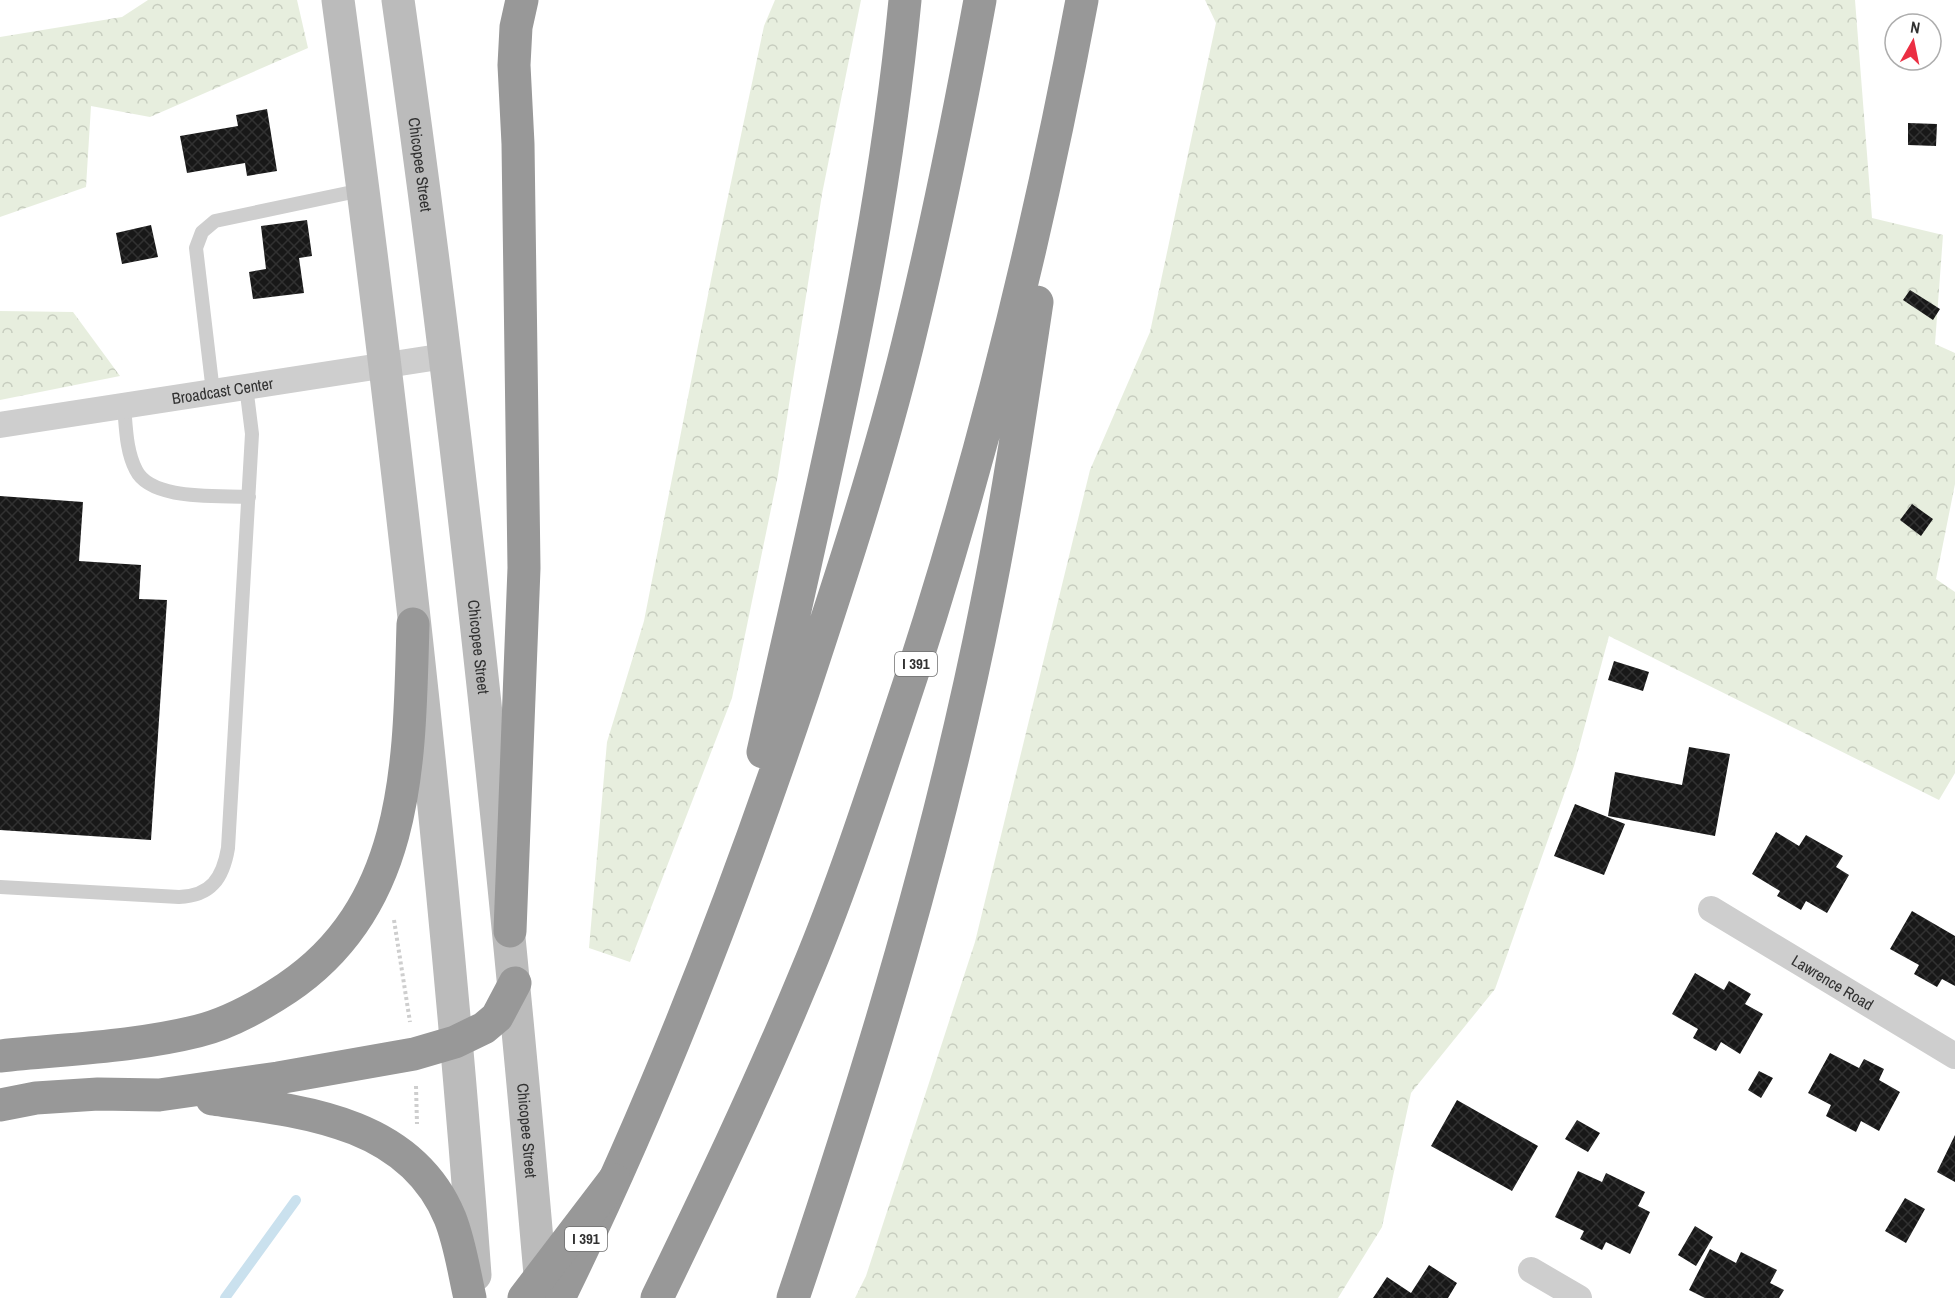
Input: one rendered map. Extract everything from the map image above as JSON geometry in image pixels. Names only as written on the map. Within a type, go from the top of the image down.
[{"type":"highway","points":[[510,931],[524,568],[518,156],[514,65],[516,27],[522,0]]},
{"type":"highway","points":[[733,889],[813,527],[872,240],[888,151],[905,0]]},
{"type":"highway","name":"I 391","points":[[559,1298],[614,1180],[680,1024],[733,889],[820,640],[873,471],[907,346],[952,150],[980,0]]},
{"type":"highway","name":"I 391","points":[[657,1298],[728,1154],[802,983],[864,819],[916,665],[969,487],[1015,314],[1056,140],[1082,0]]},
{"type":"highway","points":[[793,1298],[881,1026],[934,834],[962,718],[987,602],[1020,417],[1074,43]]},
{"type":"highway","points":[[0,1056],[167,1038],[201,1030],[268,1001],[298,981],[322,960],[362,910],[376,884],[396,830],[410,743],[413,624]]},
{"type":"highway","points":[[159,1095],[387,1060],[455,1042],[472,1035],[497,1017],[515,983]]},
{"type":"highway","points":[[0,1105],[36,1098],[98,1094],[206,1098],[298,1112],[349,1125],[373,1134],[409,1162],[443,1204],[455,1231],[470,1298]]},
{"type":"highway","points":[[524,1298],[614,1180]]},
{"type":"main road","points":[[338,0],[413,624],[455,1042],[476,1298]]},
{"type":"main road","name":"Chicopee Street","points":[[398,0],[445,356],[510,931],[542,1298]]},
{"type":"street","name":"Broadcast Center","points":[[0,425],[445,356]]},
{"type":"street","name":"Lawrence Road","points":[[1712,909],[1955,1056]]},
{"type":"street","points":[[1532,1270],[1579,1298]]},
{"type":"lane","points":[[213,392],[196,248],[202,232],[215,221],[362,190]]},
{"type":"lane","points":[[0,887],[179,897],[205,892],[218,880],[228,848],[249,497],[252,424],[246,386]]},
{"type":"lane","points":[[124,406],[132,460],[138,475],[146,483],[168,492],[249,497]]},
{"type":"path","points":[[391,916],[396,921],[411,1028]]},
{"type":"path","points":[[416,1084],[417,1126]]},
{"type":"green space","points":[[148,0],[297,0],[308,48],[150,117],[91,106],[86,187],[0,217],[0,37],[122,17]]},
{"type":"green space","points":[[775,0],[861,0],[822,194],[778,475],[732,698],[630,962],[589,948],[607,742],[644,621],[718,244],[764,26]]},
{"type":"green space","points":[[1205,0],[1855,0],[1872,218],[1943,235],[1935,344],[1955,353],[1955,484],[1936,579],[1955,592],[1955,773],[1939,800],[1609,636],[1574,766],[1495,989],[1411,1093],[1382,1227],[1338,1298],[855,1298],[866,1276],[975,942],[1090,470],[1150,332],[1216,23]]},
{"type":"green space","points":[[0,311],[73,312],[120,376],[0,400]]},
{"type":"building","points":[[267,109],[277,171],[247,176],[245,163],[187,173],[180,136],[238,126],[236,115]]},
{"type":"building","points":[[1908,123],[1937,124],[1936,146],[1908,145]]},
{"type":"building","points":[[307,220],[312,256],[299,258],[304,293],[253,299],[249,272],[266,269],[261,226]]},
{"type":"building","points":[[151,225],[158,257],[122,264],[116,233]]},
{"type":"building","points":[[1910,290],[1940,309],[1933,320],[1903,300]]},
{"type":"building","points":[[0,496],[83,502],[79,561],[141,565],[139,599],[167,600],[151,840],[0,830]]},
{"type":"building","points":[[1912,504],[1933,519],[1921,536],[1900,520]]},
{"type":"building","points":[[1614,661],[1649,672],[1643,691],[1608,680]]},
{"type":"building","points":[[1689,747],[1730,754],[1715,836],[1608,816],[1615,772],[1682,785]]},
{"type":"building","points":[[1575,804],[1625,824],[1604,875],[1554,856]]},
{"type":"building","points":[[1776,832],[1799,846],[1806,835],[1843,856],[1836,867],[1849,875],[1827,913],[1806,901],[1801,910],[1777,896],[1780,891],[1752,874]]},
{"type":"building","points":[[1912,911],[1955,936],[1955,986],[1942,979],[1937,987],[1914,974],[1919,965],[1890,949]]},
{"type":"building","points":[[1695,973],[1724,990],[1729,981],[1751,994],[1745,1004],[1763,1014],[1740,1054],[1721,1042],[1716,1051],[1693,1038],[1698,1029],[1672,1014]]},
{"type":"building","points":[[1830,1053],[1859,1068],[1864,1059],[1884,1069],[1879,1080],[1900,1092],[1879,1131],[1861,1121],[1856,1132],[1826,1116],[1831,1105],[1808,1093]]},
{"type":"building","points":[[1759,1071],[1773,1078],[1761,1098],[1748,1090]]},
{"type":"building","points":[[1457,1100],[1538,1146],[1512,1191],[1431,1146]]},
{"type":"building","points":[[1577,1120],[1600,1133],[1588,1152],[1565,1139]]},
{"type":"building","points":[[1955,1135],[1955,1182],[1937,1172]]},
{"type":"building","points":[[1578,1171],[1602,1182],[1606,1173],[1645,1192],[1638,1206],[1650,1212],[1630,1254],[1606,1242],[1602,1250],[1580,1239],[1584,1231],[1555,1217]]},
{"type":"building","points":[[1905,1198],[1925,1209],[1906,1243],[1885,1231]]},
{"type":"building","points":[[1695,1226],[1713,1237],[1696,1266],[1678,1255]]},
{"type":"building","points":[[1710,1249],[1736,1263],[1741,1252],[1777,1270],[1770,1283],[1784,1290],[1779,1298],[1705,1298],[1689,1290]]},
{"type":"building","points":[[1429,1265],[1457,1283],[1448,1298],[1373,1298],[1387,1277],[1411,1293]]},
{"type":"waterway","points":[[225,1298],[296,1200]]}]
